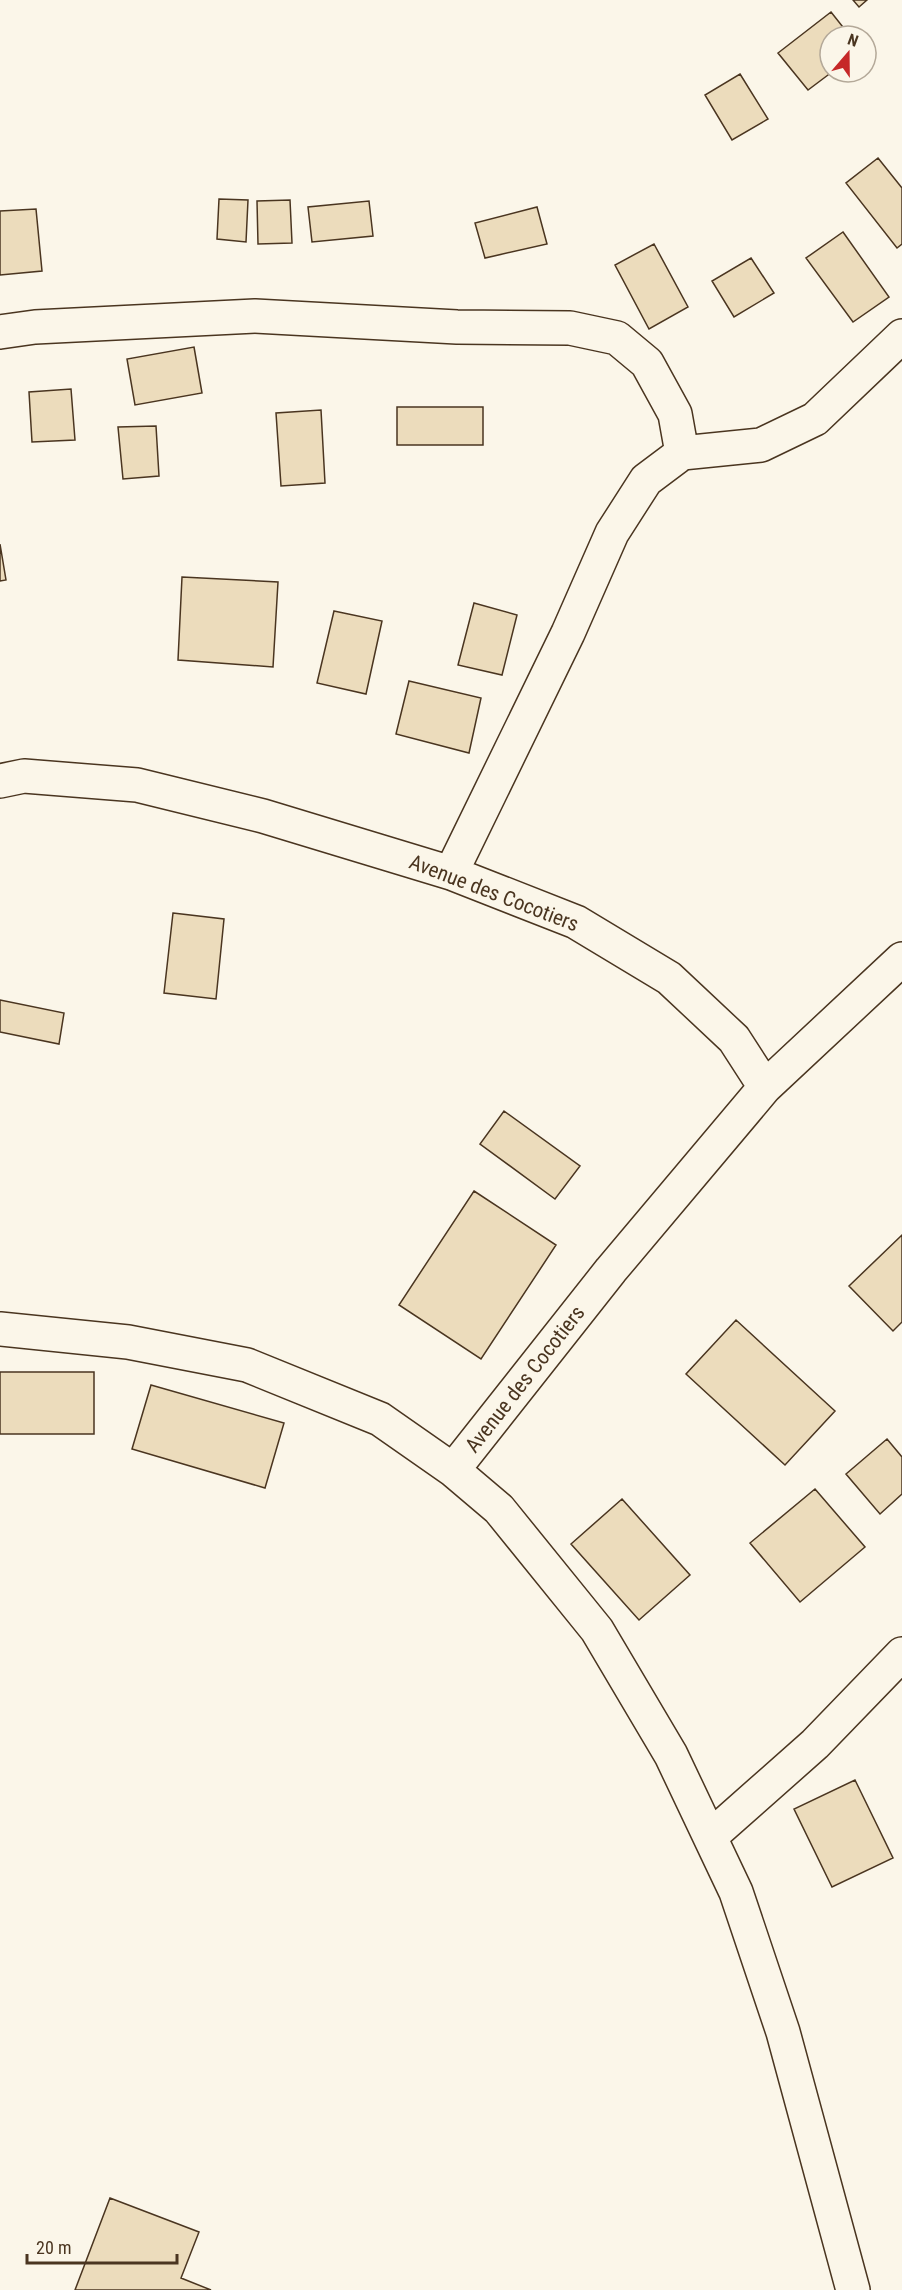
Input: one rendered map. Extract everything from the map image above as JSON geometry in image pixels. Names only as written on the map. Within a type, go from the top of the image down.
[{"type":"street","points":[[0,332],[35,327],[255,316],[457,327],[570,328],[617,338],[647,363],[675,414],[682,453]]},
{"type":"street","points":[[451,873],[568,633],[612,533],[646,480],[682,453],[761,445],[815,419],[902,336]]},
{"type":"street","name":"Avenue des Cocotiers","points":[[0,781],[24,776],[137,785],[263,816],[451,873],[576,922],[669,978],[734,1039],[765,1087],[611,1270],[453,1470]]},
{"type":"street","points":[[765,1087],[902,959]]},
{"type":"street","points":[[0,1329],[128,1342],[247,1365],[380,1419],[453,1470],[499,1509],[597,1630],[671,1755],[736,1892],[783,2032],[853,2290]]},
{"type":"street","points":[[710,1837],[815,1744],[902,1654]]},
{"type":"building","points":[[853,0],[867,0],[859,7]]},
{"type":"building","points":[[831,12],[840,24],[818,24],[818,82],[808,90],[778,53]]},
{"type":"building","points":[[740,74],[768,119],[732,140],[705,95]]},
{"type":"building","points":[[878,158],[902,188],[902,244],[897,248],[846,183]]},
{"type":"building","points":[[219,199],[248,200],[246,242],[217,239]]},
{"type":"building","points":[[290,200],[292,243],[258,244],[257,201]]},
{"type":"building","points":[[369,201],[373,236],[312,242],[308,207]]},
{"type":"building","points":[[537,207],[547,244],[485,258],[475,223]]},
{"type":"building","points":[[36,209],[42,271],[0,275],[0,211]]},
{"type":"building","points":[[843,232],[889,297],[853,322],[806,258]]},
{"type":"building","points":[[654,244],[688,307],[649,329],[615,265]]},
{"type":"building","points":[[751,258],[774,293],[734,317],[712,281]]},
{"type":"building","points":[[194,347],[202,393],[135,405],[127,359]]},
{"type":"building","points":[[71,389],[75,440],[32,442],[29,392]]},
{"type":"building","points":[[397,407],[483,407],[483,445],[397,445]]},
{"type":"building","points":[[321,410],[325,483],[281,486],[276,413]]},
{"type":"building","points":[[156,426],[159,476],[123,479],[118,427]]},
{"type":"building","points":[[0,544],[6,580],[0,581]]},
{"type":"building","points":[[182,577],[278,582],[273,667],[178,660]]},
{"type":"building","points":[[474,603],[517,615],[502,675],[458,665]]},
{"type":"building","points":[[334,611],[382,621],[366,694],[317,683]]},
{"type":"building","points":[[409,681],[481,698],[469,753],[396,734]]},
{"type":"building","points":[[173,913],[224,919],[216,999],[164,993]]},
{"type":"building","points":[[0,1000],[64,1013],[59,1044],[0,1032]]},
{"type":"building","points":[[504,1111],[580,1166],[555,1199],[480,1144]]},
{"type":"building","points":[[474,1191],[556,1245],[481,1359],[399,1305]]},
{"type":"building","points":[[902,1235],[902,1322],[893,1331],[849,1286]]},
{"type":"building","points":[[736,1320],[835,1411],[785,1465],[686,1374]]},
{"type":"building","points":[[0,1372],[94,1372],[94,1434],[0,1434]]},
{"type":"building","points":[[151,1385],[284,1423],[265,1488],[132,1449]]},
{"type":"building","points":[[887,1439],[902,1457],[902,1494],[880,1514],[846,1474]]},
{"type":"building","points":[[815,1489],[865,1547],[800,1602],[750,1543]]},
{"type":"building","points":[[622,1499],[690,1575],[639,1620],[571,1544]]},
{"type":"building","points":[[855,1780],[893,1858],[832,1887],[794,1809]]},
{"type":"building","points":[[110,2198],[199,2232],[181,2278],[211,2290],[75,2290]]}]
